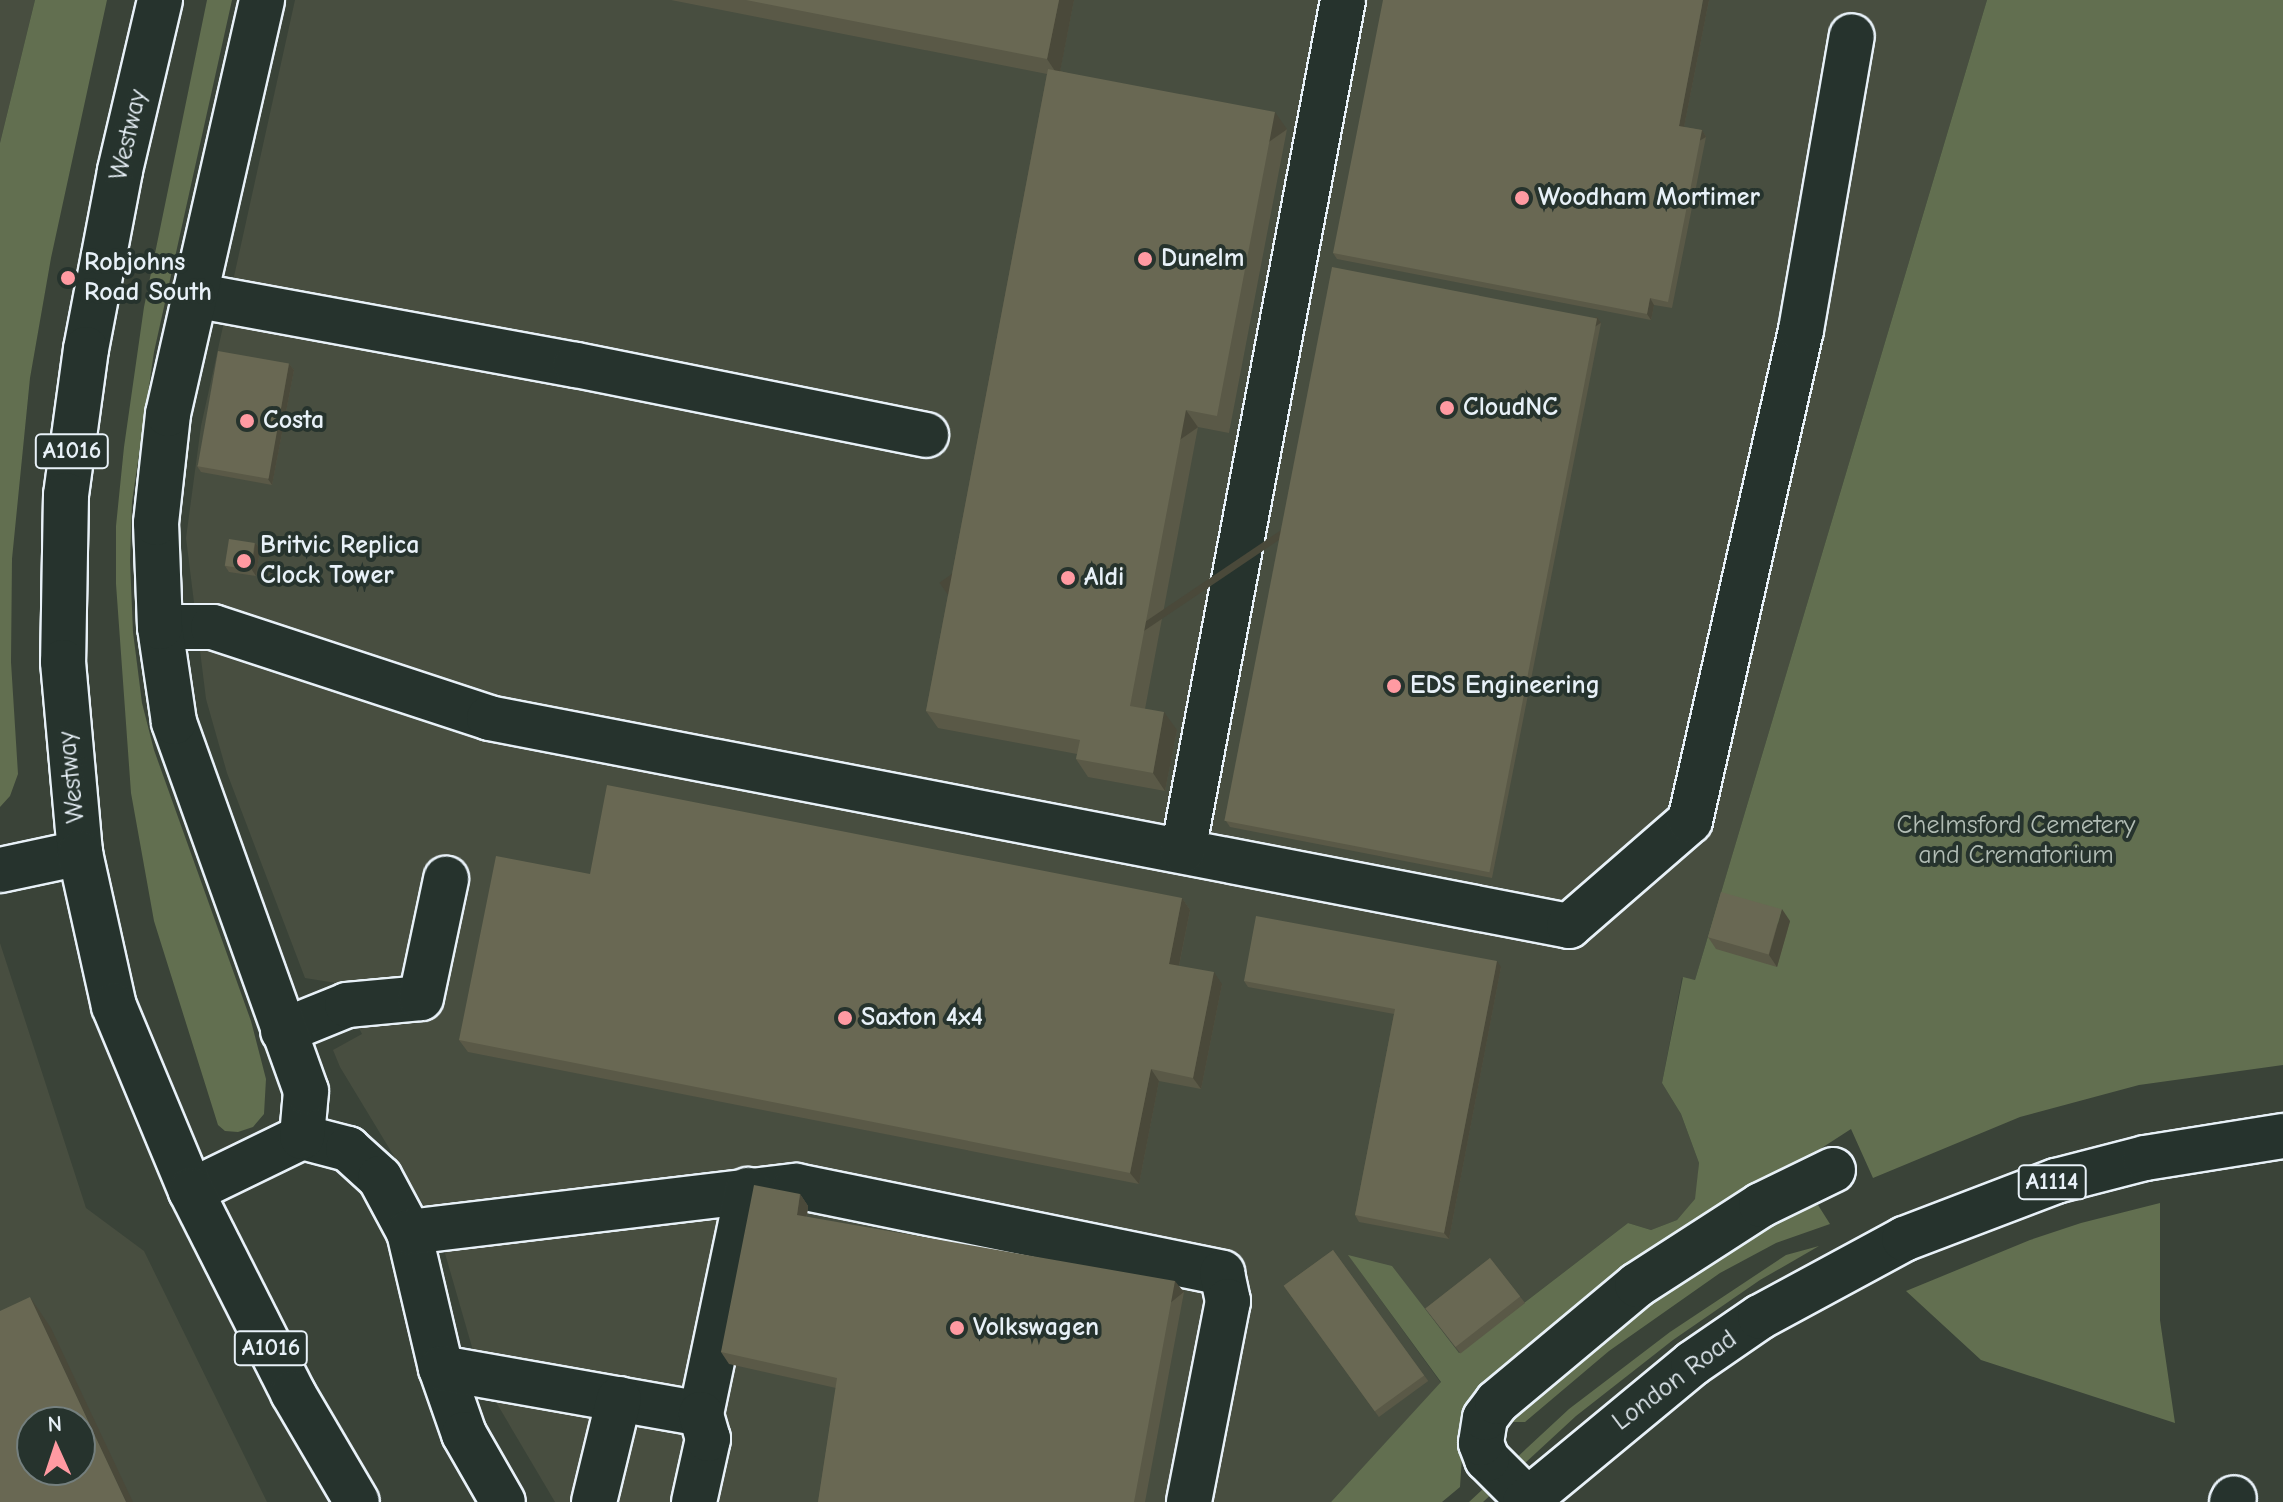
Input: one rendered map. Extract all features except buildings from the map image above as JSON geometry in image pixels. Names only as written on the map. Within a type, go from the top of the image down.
[{"type":"main road","name":"Westway","points":[[160,0],[120,171],[86,349],[66,495],[63,662],[80,853],[114,1006],[191,1191],[293,1393],[357,1502]]},
{"type":"main road","points":[[262,0],[168,414],[156,523],[160,627],[174,722],[306,1091],[302,1137]]},
{"type":"main road","points":[[1183,851],[1343,0]]},
{"type":"main road","points":[[160,627],[213,627],[489,718],[1569,926],[1690,821],[1801,330],[1852,36]]},
{"type":"main road","points":[[194,295],[576,365],[926,435]]},
{"type":"main road","points":[[0,870],[80,853]]},
{"type":"main road","points":[[283,1031],[347,1005],[421,998],[446,879]]},
{"type":"main road","name":"London Road","points":[[1527,1501],[1693,1363],[1760,1317],[1904,1239],[2056,1181],[2145,1158],[2283,1136]]},
{"type":"main road","points":[[191,1191],[302,1137],[348,1149],[380,1178],[409,1232],[441,1368],[464,1434],[503,1502]]},
{"type":"main road","points":[[1527,1501],[1487,1459],[1481,1443],[1485,1418],[1497,1402],[1637,1285],[1761,1205],[1833,1170]]},
{"type":"main road","points":[[409,1232],[796,1186],[1222,1273],[1228,1301],[1189,1502]]},
{"type":"main road","points":[[694,1502],[708,1439],[701,1414],[748,1190]]},
{"type":"main road","points":[[441,1368],[701,1414]]},
{"type":"main road","points":[[594,1502],[619,1399]]},
{"type":"shaded area","points":[[0,0],[35,0],[0,143]]},
{"type":"shaded area","points":[[295,0],[1987,0],[1695,980],[1682,978],[1662,1083],[1681,1114],[1699,1163],[1696,1199],[1677,1220],[1651,1230],[1628,1223],[1459,1353],[1349,1256],[1441,1383],[1331,1502],[555,1502],[480,1375],[438,1229],[340,1067],[333,1050],[362,1034],[336,983],[305,978],[227,773],[206,699],[186,538],[201,426]]},
{"type":"shaded area","points":[[0,943],[86,1208],[144,1251],[267,1502],[0,1502]]},
{"type":"green space","points":[[35,0],[107,0],[51,258],[30,378],[12,559],[11,662],[18,774],[10,796],[0,807],[0,143]]},
{"type":"green space","points":[[207,0],[232,0],[154,352],[132,502],[130,561],[133,632],[142,703],[154,750],[251,1021],[266,1079],[264,1114],[253,1127],[238,1132],[225,1131],[218,1125],[154,921],[131,793],[116,584],[116,526],[144,307]]},
{"type":"green space","name":"Chelmsford Cemetery and Crematorium","points":[[1987,0],[2283,0],[2283,1065],[2139,1085],[2020,1117],[1873,1178],[1851,1129],[1772,1180],[1465,1412],[1460,1487],[1442,1502],[1331,1502],[1441,1382],[1348,1255],[1392,1266],[1459,1353],[1628,1223],[1651,1230],[1677,1220],[1695,1199],[1699,1163],[1681,1114],[1662,1083],[1683,977],[1695,980]]},
{"type":"green space","points":[[2160,1203],[2160,1320],[2175,1423],[1981,1360],[1906,1291],[2030,1240]]},
{"type":"green space","points":[[1818,1205],[1830,1224],[1776,1243],[1720,1273],[1609,1351],[1525,1422],[1513,1422],[1511,1409],[1598,1333],[1769,1219]]},
{"type":"green space","points":[[1819,1246],[1760,1280],[1673,1340],[1576,1416],[1483,1502],[1469,1502],[1569,1409],[1670,1332],[1786,1255]]},
{"type":"place","name":"Woodham Mortimer","points":[[1522,198]]},
{"type":"place","name":"Dunelm","points":[[1145,259]]},
{"type":"place","name":"Robjohns Road South","points":[[68,278]]},
{"type":"place","name":"CloudNC","points":[[1447,408]]},
{"type":"place","name":"Costa","points":[[247,421]]},
{"type":"place","name":"Britvic Replica Clock Tower","points":[[244,561]]},
{"type":"place","name":"Aldi","points":[[1068,578]]},
{"type":"place","name":"EDS Engineering","points":[[1394,686]]},
{"type":"place","name":"Saxton 4x4","points":[[845,1018]]},
{"type":"place","name":"Volkswagen","points":[[957,1328]]}]
